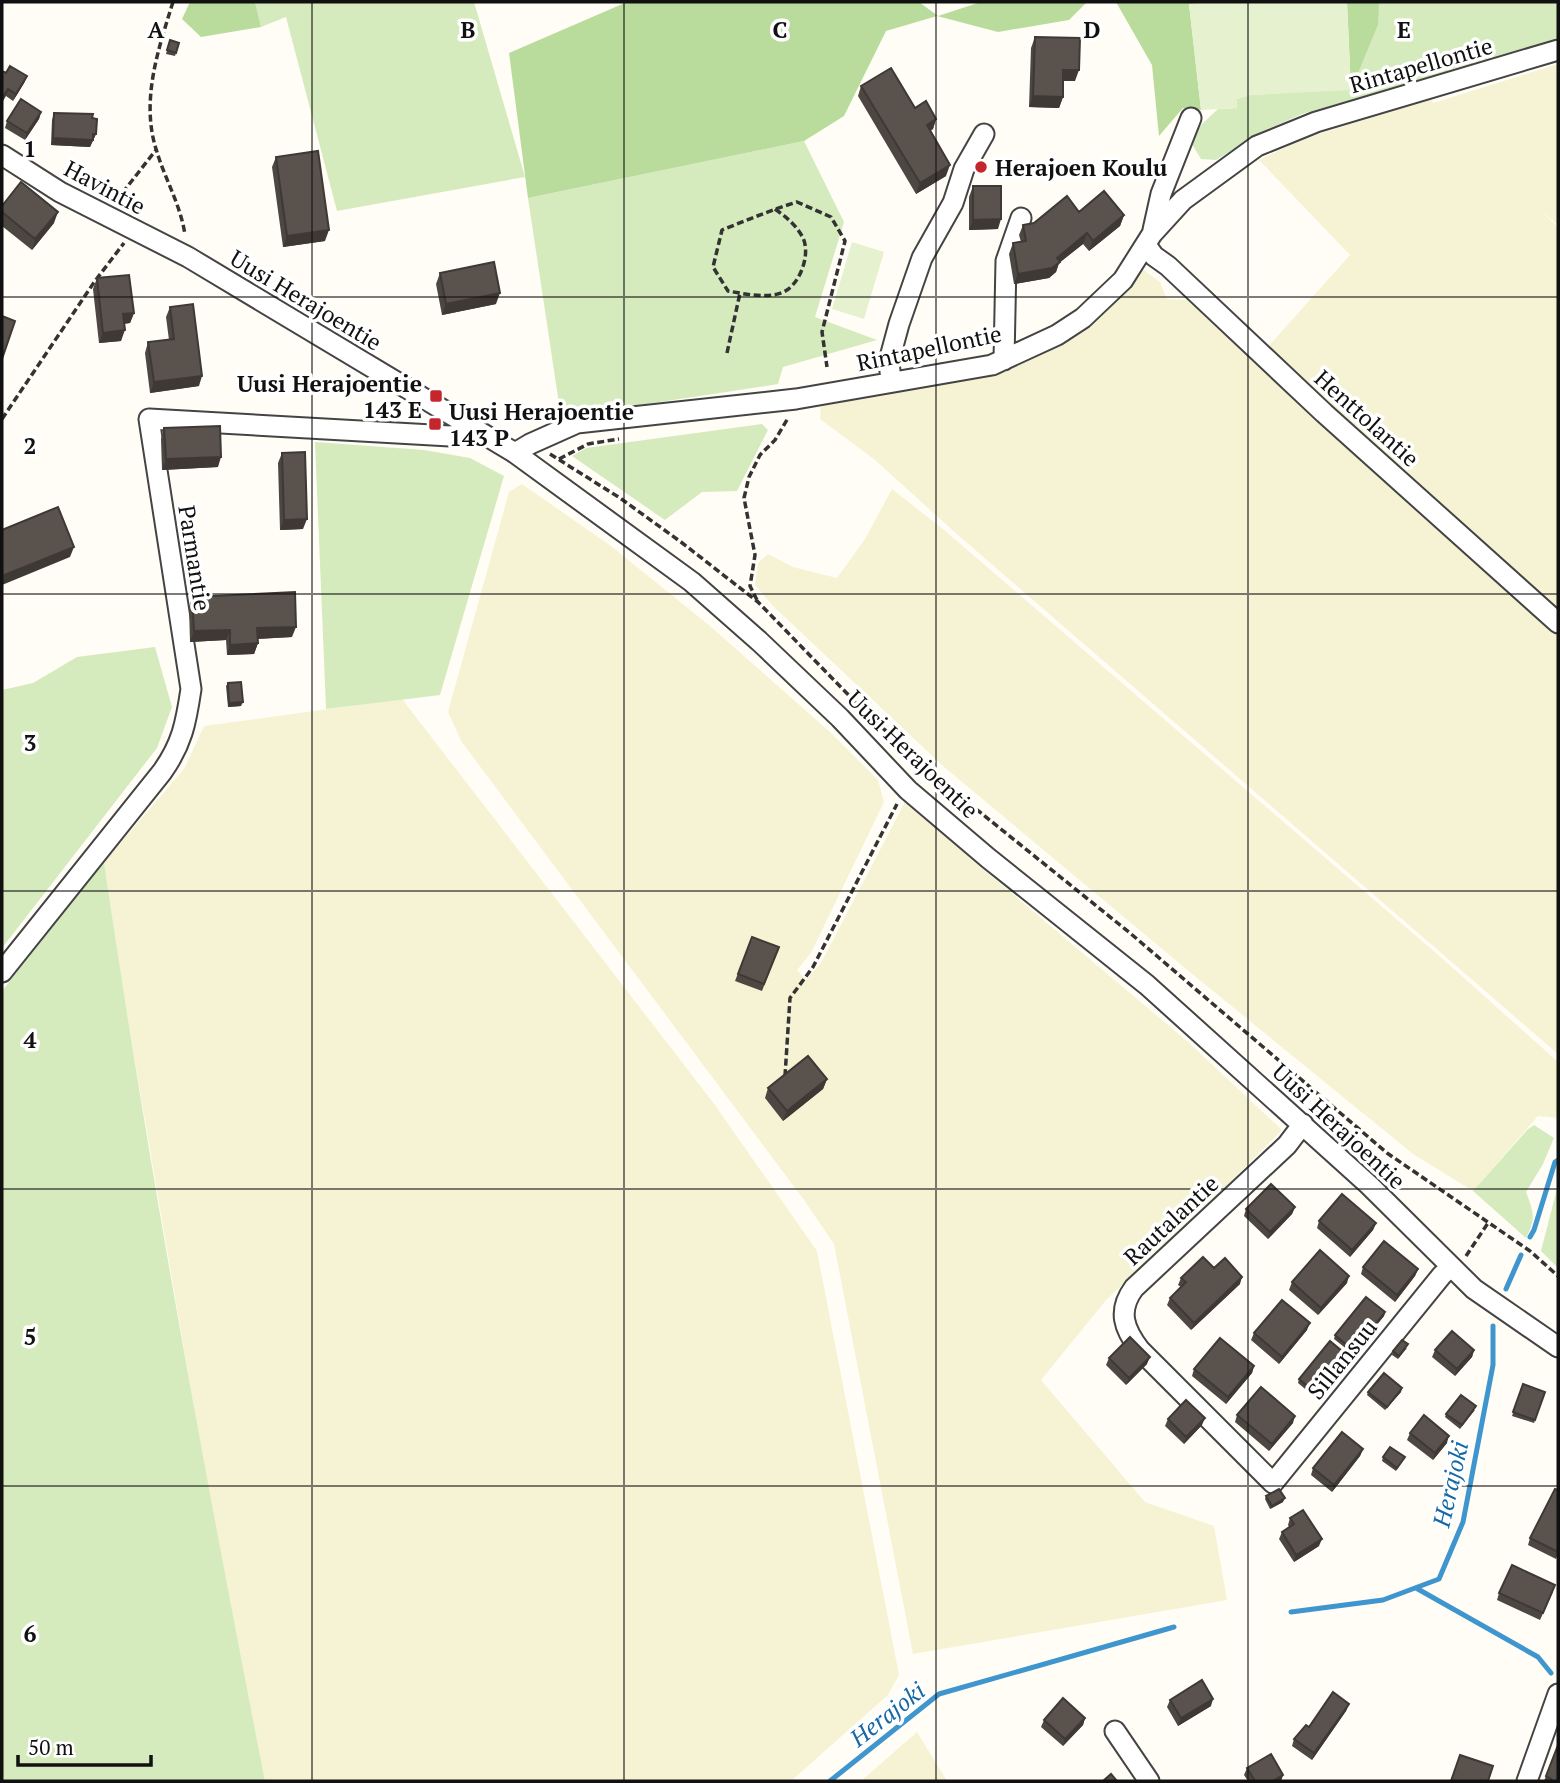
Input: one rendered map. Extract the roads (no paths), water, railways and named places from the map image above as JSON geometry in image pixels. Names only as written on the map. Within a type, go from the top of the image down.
[{"type":"street","name":"Rintapellontie","points":[[523,449],[577,423],[796,399],[992,365],[1058,335],[1083,318],[1123,280],[1149,239],[1183,200],[1257,146],[1316,121],[1558,50]]},
{"type":"street","points":[[1149,239],[1161,194],[1191,118]]},
{"type":"street","points":[[891,382],[891,352],[922,258],[953,203],[964,169],[984,134]]},
{"type":"street","name":"Havintie","points":[[2,155],[60,192],[188,257]]},
{"type":"street","points":[[1004,360],[1006,261],[1021,218]]},
{"type":"street","name":"Henttolantie","points":[[1149,239],[1154,256],[1558,623]]},
{"type":"street","name":"Uusi Herajoentie","points":[[188,257],[478,432],[523,449],[692,582],[840,718],[908,790],[988,858],[1147,985],[1303,1124],[1484,1296],[1558,1347]]},
{"type":"street","name":"Parmantie","points":[[2,972],[162,772],[176,753],[186,725],[191,689],[149,419],[450,436],[478,432]]},
{"type":"street","name":"Rautalantie","points":[[1273,1483],[1140,1350],[1126,1329],[1122,1312],[1133,1287],[1287,1145],[1303,1124]]},
{"type":"street","name":"Sillansuu","points":[[1273,1483],[1451,1267]]},
{"type":"street","points":[[1527,1781],[1558,1694]]},
{"type":"street","points":[[1115,1731],[1150,1781]]},
{"type":"waterway","name":"Herajoki","points":[[1530,1237],[1555,1162],[1558,1160]]},
{"type":"waterway","name":"Herajoki","points":[[1506,1289],[1521,1255]]},
{"type":"waterway","name":"Herajoki","points":[[1291,1612],[1383,1600],[1439,1579],[1463,1522],[1493,1365],[1493,1326]]},
{"type":"waterway","points":[[1416,1588],[1538,1657],[1551,1673]]},
{"type":"waterway","name":"Herajoki","points":[[830,1781],[939,1694],[1174,1627]]},
{"type":"place","name":"Herajoen Koulu","points":[[981,167]]},
{"type":"place","name":"Uusi Herajoentie 143 E","points":[[436,396]]},
{"type":"place","name":"Uusi Herajoentie 143 P","points":[[435,424]]}]
